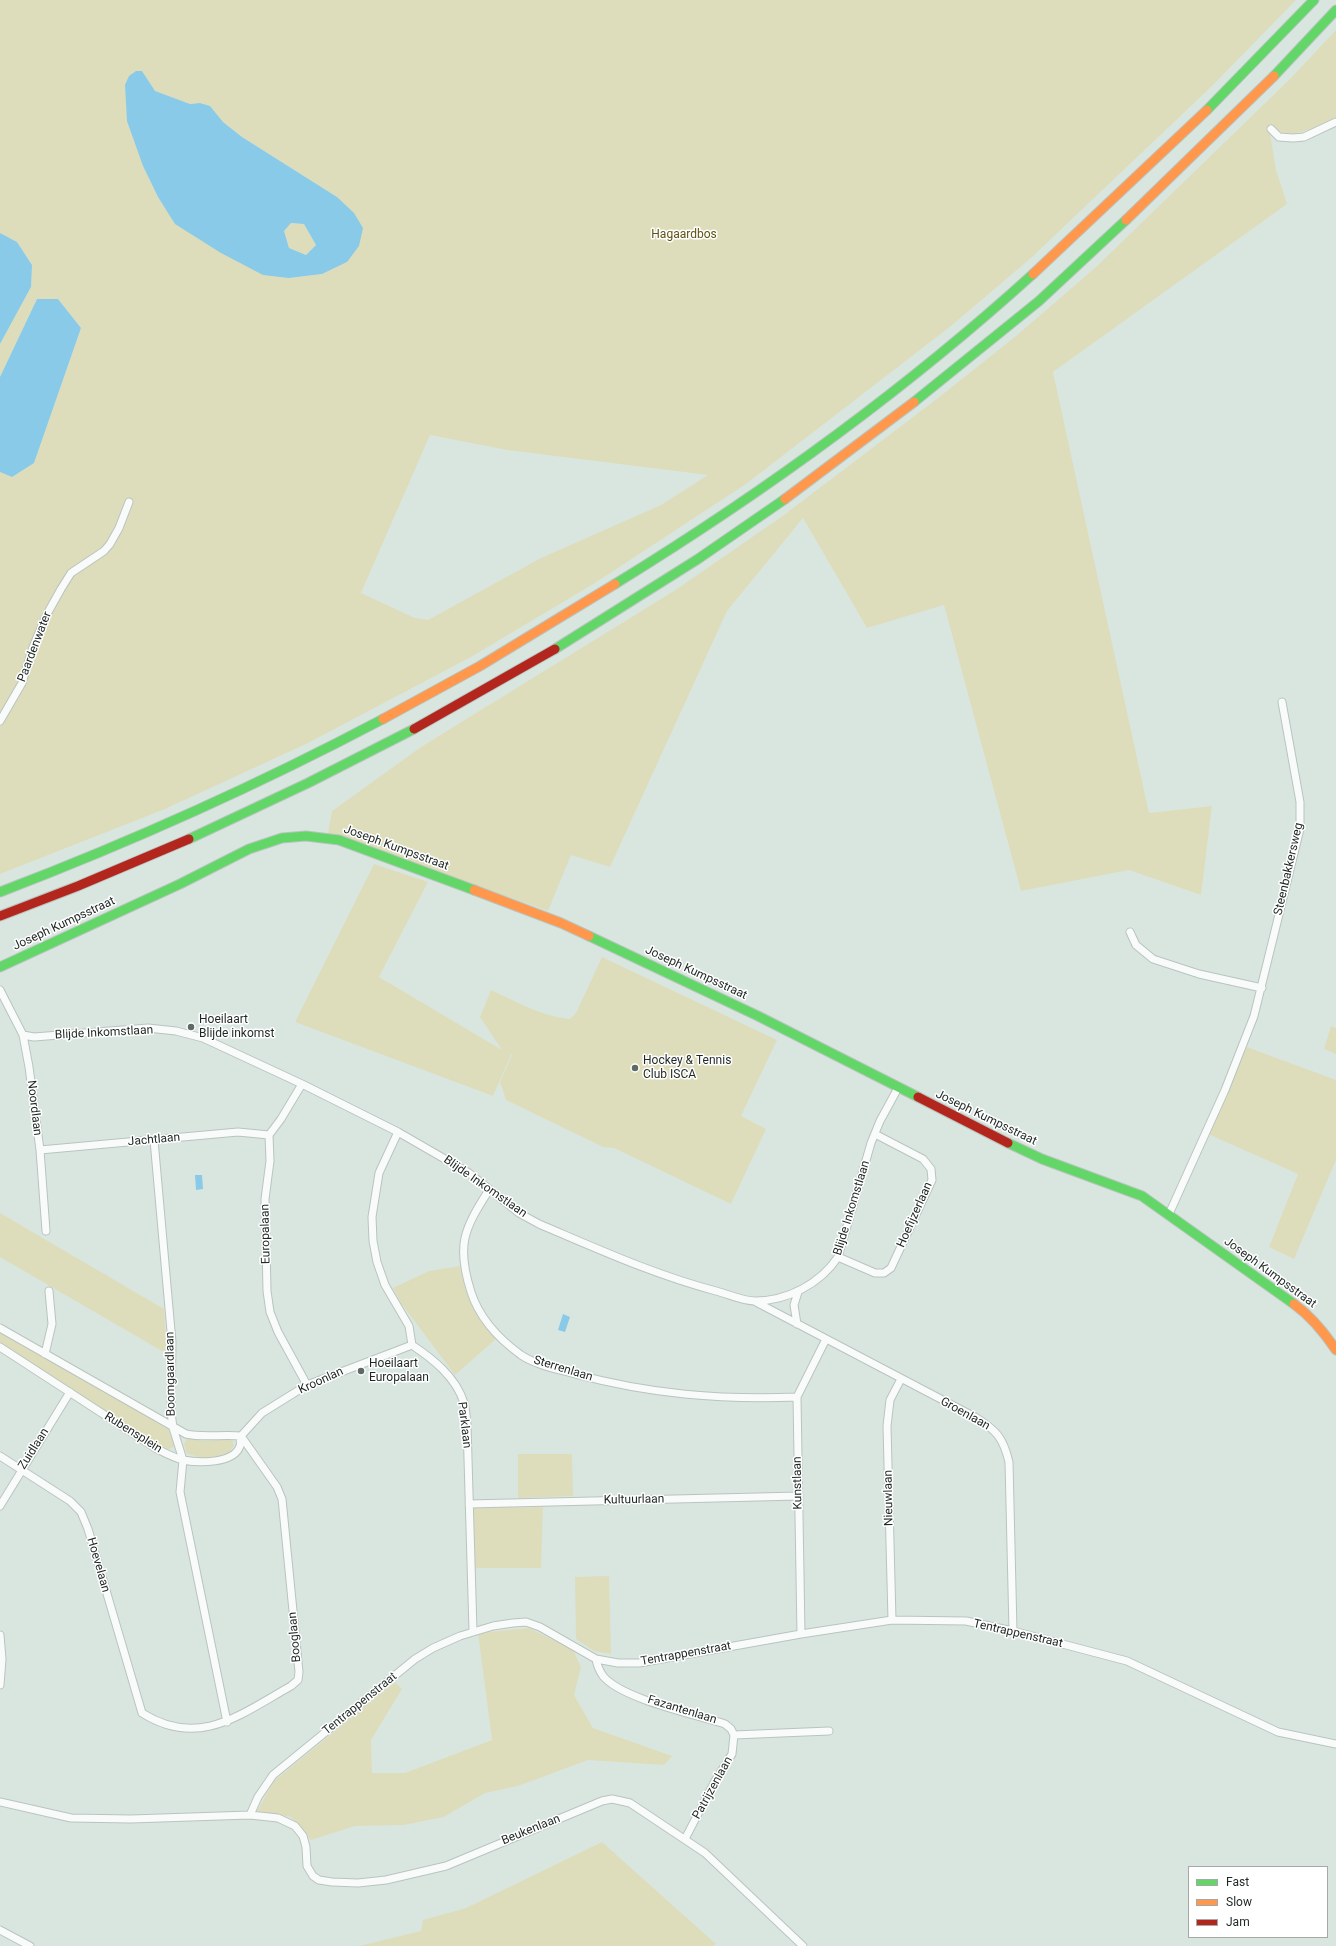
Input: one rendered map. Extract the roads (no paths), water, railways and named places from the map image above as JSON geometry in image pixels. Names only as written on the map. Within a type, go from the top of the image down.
[{"type":"main road","points":[[0,892],[121,844],[231,795],[360,732],[464,676],[576,611],[680,544],[773,481],[960,338],[1041,268],[1168,148],[1283,34],[1314,0]]},
{"type":"main road","points":[[0,916],[129,865],[241,816],[369,753],[474,697],[589,629],[702,558],[788,498],[882,427],[975,354],[1057,285],[1213,138],[1292,58],[1336,10]]},
{"type":"main road","name":"Joseph Kumpsstraat","points":[[0,967],[181,883],[255,846],[274,840],[297,836],[321,837],[339,840],[366,848],[561,924],[758,1016],[962,1121],[1029,1153],[1142,1196],[1305,1312],[1321,1328],[1336,1350]]},
{"type":"street","points":[[1270,129],[1279,137],[1299,138],[1336,122]]},
{"type":"street","name":"Paardenwater","points":[[0,721],[22,682],[33,647],[47,614],[61,589],[74,570],[104,551],[110,544],[119,528],[129,502]]},
{"type":"street","name":"Steenbakkersweg","points":[[1169,1214],[1225,1090],[1254,1016],[1300,828],[1301,815],[1282,702]]},
{"type":"street","points":[[1130,932],[1136,945],[1153,959],[1199,974],[1262,988]]},
{"type":"street","name":"Noordlaan","points":[[0,990],[23,1035],[29,1067],[40,1150],[46,1231]]},
{"type":"street","name":"Blijde Inkomstlaan","points":[[23,1035],[34,1037],[148,1028],[176,1031],[203,1038],[302,1084],[398,1132],[469,1173],[519,1213],[539,1224],[681,1282],[754,1301],[774,1299],[798,1292],[833,1265],[838,1257],[875,1134],[898,1088]]},
{"type":"street","points":[[268,1135],[281,1119],[302,1084]]},
{"type":"street","name":"Jachtlaan","points":[[40,1150],[238,1132],[268,1135]]},
{"type":"street","points":[[398,1132],[379,1173],[372,1217],[373,1241],[377,1262],[385,1285],[409,1326],[412,1345]]},
{"type":"street","name":"Hoefijzerlaan","points":[[838,1257],[875,1273],[884,1273],[891,1268],[932,1180],[931,1169],[923,1159],[875,1134]]},
{"type":"street","name":"Europalaan","points":[[268,1135],[270,1161],[265,1199],[267,1291],[270,1312],[278,1332],[307,1385]]},
{"type":"street","name":"Boomgaardlaan","points":[[154,1140],[172,1342],[171,1412],[173,1428],[183,1460],[180,1492],[227,1722]]},
{"type":"street","name":"Sterrenlaan","points":[[489,1190],[470,1219],[465,1234],[463,1251],[465,1274],[472,1295],[482,1317],[502,1339],[521,1355],[543,1365],[610,1383],[666,1393],[712,1397],[797,1397]]},
{"type":"street","points":[[45,1354],[52,1324],[49,1291]]},
{"type":"street","points":[[797,1324],[794,1305],[798,1292]]},
{"type":"street","name":"Groenlaan","points":[[754,1301],[989,1425],[999,1435],[1006,1447],[1009,1462],[1013,1631]]},
{"type":"street","name":"Rubensplein","points":[[0,1328],[173,1428],[195,1436],[240,1436],[240,1445],[236,1452],[228,1457],[210,1462],[183,1460],[157,1449],[0,1347]]},
{"type":"street","name":"Kunstlaan","points":[[801,1634],[797,1397],[826,1339]]},
{"type":"street","name":"Kroonlan","points":[[240,1436],[262,1412],[307,1385],[412,1345]]},
{"type":"street","name":"Parklaan","points":[[412,1345],[433,1359],[448,1375],[457,1388],[464,1403],[467,1424],[473,1631]]},
{"type":"street","name":"Nieuwlaan","points":[[892,1620],[887,1426],[890,1400],[901,1379]]},
{"type":"street","name":"Zuidlaan","points":[[0,1506],[70,1392]]},
{"type":"street","name":"Booglaan","points":[[142,1713],[150,1718],[179,1727],[197,1728],[214,1726],[227,1722],[291,1686],[298,1680],[299,1672],[282,1499],[278,1487],[240,1436]]},
{"type":"street","name":"Hoevelaan","points":[[0,1456],[70,1501],[81,1512],[88,1529],[142,1713]]},
{"type":"street","name":"Kultuurlaan","points":[[470,1504],[799,1496]]},
{"type":"street","name":"Tentrappenstraat","points":[[250,1815],[258,1797],[273,1775],[415,1659],[432,1648],[473,1631],[500,1625],[526,1622],[540,1627],[596,1659],[618,1663],[652,1661],[801,1634],[892,1620],[966,1621],[1013,1631],[1127,1661],[1278,1732],[1336,1744]]},
{"type":"street","points":[[0,1635],[2,1659],[0,1685]]},
{"type":"street","name":"Fazantenlaan","points":[[596,1659],[598,1669],[604,1677],[622,1690],[724,1724],[731,1729],[734,1735]]},
{"type":"street","points":[[734,1735],[829,1731]]},
{"type":"street","name":"Patrijzenlaan","points":[[685,1839],[715,1781],[732,1754],[734,1735]]},
{"type":"street","name":"Beukenlaan","points":[[250,1815],[278,1818],[295,1826],[303,1836],[309,1871],[319,1880],[358,1883],[386,1880],[446,1866],[602,1801],[612,1799],[630,1803],[704,1853],[803,1946]]},
{"type":"street","points":[[0,1802],[43,1813],[85,1819],[250,1815]]},
{"type":"street","points":[[0,1930],[30,1946]]},
{"type":"water","points":[[136,71],[142,71],[155,91],[190,104],[200,103],[210,106],[223,122],[242,137],[337,197],[354,213],[363,228],[359,246],[347,262],[322,274],[289,278],[263,275],[221,253],[175,224],[158,197],[143,166],[127,121],[125,85],[129,76]],"holes":[[[291,223],[304,224],[316,245],[306,255],[289,248],[284,231]]]},
{"type":"water","points":[[0,233],[17,242],[32,265],[31,287],[0,344]]},
{"type":"water","points":[[37,299],[58,299],[81,328],[34,463],[12,477],[0,472],[0,377]]},
{"type":"water","points":[[195,1175],[202,1175],[203,1189],[196,1190]]},
{"type":"water","points":[[563,1314],[570,1317],[565,1332],[558,1330]]},
{"type":"place","name":"Hoeilaart Blijde inkomst","points":[[191,1027]]},
{"type":"place","name":"Hockey & Tennis Club ISCA","points":[[635,1068]]},
{"type":"place","name":"Hoeilaart Europalaan","points":[[361,1371]]},
{"type":"park label","name":"Hagaardbos","points":[[684,235]]}]
